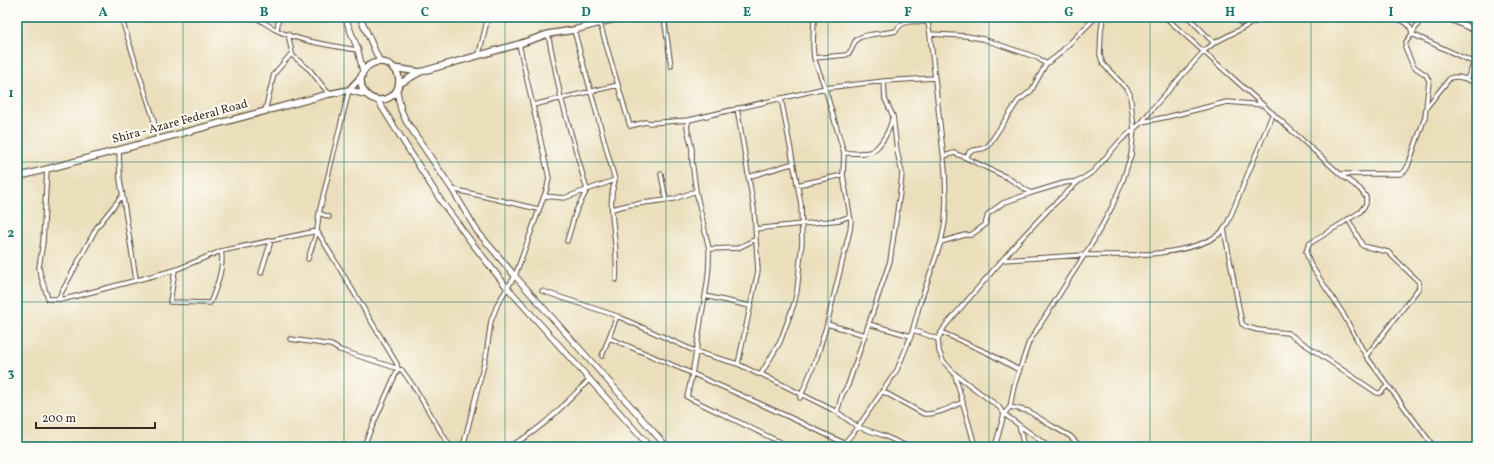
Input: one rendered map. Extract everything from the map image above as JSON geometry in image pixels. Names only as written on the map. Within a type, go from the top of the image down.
[{"type":"main road","points":[[399,84],[420,72],[478,54],[519,44],[548,34],[574,30],[599,20],[622,17]]},
{"type":"main road","points":[[349,90],[367,66],[373,63],[380,62],[394,68],[420,72]]},
{"type":"main road","points":[[361,75],[360,86],[364,94],[371,99],[378,101],[389,99],[397,91],[399,84],[398,76],[394,68]]},
{"type":"main road","name":"Shira - Azare Federal Road","points":[[17,177],[328,94],[349,90],[364,94]]},
{"type":"street","points":[[121,17],[153,117],[158,139]]},
{"type":"street","points":[[255,17],[277,30],[288,34],[334,46],[358,50]]},
{"type":"street","points":[[277,30],[279,17]]},
{"type":"street","points":[[345,17],[358,50],[361,75]]},
{"type":"street","points":[[360,17],[380,62]]},
{"type":"street","points":[[478,54],[488,17]]},
{"type":"street","points":[[664,17],[671,66]]},
{"type":"street","points":[[801,396],[817,357],[827,324],[850,230],[850,216],[843,175],[844,154],[825,88],[814,58],[814,17]]},
{"type":"street","points":[[609,338],[693,373],[789,416],[843,445],[858,427],[897,370],[913,330],[946,222],[944,156],[927,17]]},
{"type":"street","points":[[964,157],[974,149],[983,149],[988,146],[1018,102],[1032,91],[1046,64],[1057,56],[1096,17]]},
{"type":"street","points":[[995,447],[1004,414],[1010,406],[1014,386],[1029,342],[1084,255],[1112,207],[1131,155],[1134,118],[1130,94],[1103,64],[1100,55],[1103,17]]},
{"type":"street","points":[[1165,17],[1340,174],[1360,189],[1366,197],[1366,204],[1360,212],[1308,244],[1306,252],[1310,264],[1342,312],[1366,356],[1434,447]]},
{"type":"street","points":[[1188,17],[1214,43]]},
{"type":"street","points":[[1235,17],[1241,23]]},
{"type":"street","points":[[1049,447],[1004,414],[998,406],[955,374],[943,361],[939,351],[938,339],[941,332],[1048,210],[1079,181],[1094,171],[1120,141],[1142,122],[1203,52],[1214,43],[1264,17]]},
{"type":"street","points":[[1391,17],[1404,21],[1408,24],[1412,34],[1476,64]]},
{"type":"street","points":[[1340,174],[1400,174],[1405,171],[1408,166],[1423,122],[1429,81],[1426,75],[1413,66],[1404,47],[1422,17]]},
{"type":"street","points":[[1446,17],[1477,31]]},
{"type":"street","points":[[599,20],[630,126],[646,122],[689,120],[825,88],[884,81],[934,78]]},
{"type":"street","points":[[814,58],[846,56],[850,54],[856,40],[862,36],[896,31],[905,22],[928,22]]},
{"type":"street","points":[[574,30],[615,180],[611,193],[616,280]]},
{"type":"street","points":[[288,34],[293,56],[310,70],[328,94]]},
{"type":"street","points":[[548,34],[561,98],[586,190],[576,211],[567,241]]},
{"type":"street","points":[[930,34],[966,36],[983,39],[1038,58],[1046,64]]},
{"type":"street","points":[[463,447],[486,356],[491,321],[498,303],[514,276],[547,188],[549,178],[519,44]]},
{"type":"street","points":[[265,111],[274,74],[292,53]]},
{"type":"street","points":[[1467,79],[1476,64],[1477,56]]},
{"type":"street","points":[[1426,108],[1450,78],[1454,76],[1467,79],[1477,84]]},
{"type":"street","points":[[837,412],[842,395],[848,385],[890,261],[901,185],[902,173],[897,151],[893,116],[885,99],[884,81]]},
{"type":"street","points":[[533,105],[618,85]]},
{"type":"street","points":[[308,259],[317,231],[318,213],[349,90]]},
{"type":"street","points":[[397,91],[401,110],[406,121],[452,189],[477,231],[514,276],[668,447]]},
{"type":"street","points":[[762,374],[780,342],[794,304],[797,291],[802,242],[800,204],[781,98]]},
{"type":"street","points":[[378,101],[441,201],[472,243],[507,286],[650,447]]},
{"type":"street","points":[[1142,122],[1228,102],[1263,105]]},
{"type":"street","points":[[737,108],[754,209],[758,271],[738,364]]},
{"type":"street","points":[[1003,260],[1084,255],[1137,255],[1163,253],[1205,242],[1215,237],[1224,229],[1231,215],[1272,113]]},
{"type":"street","points":[[844,154],[870,152],[876,148],[890,126],[893,116]]},
{"type":"street","points":[[689,120],[687,127],[692,149],[696,191],[709,249],[709,258],[697,352],[687,397],[790,447]]},
{"type":"street","points":[[119,150],[122,196],[136,280]]},
{"type":"street","points":[[944,156],[954,153],[964,157],[1008,178],[1031,193]]},
{"type":"street","points":[[748,177],[791,164],[794,166]]},
{"type":"street","points":[[47,169],[40,272],[48,299],[65,299],[175,270],[222,251],[317,231]]},
{"type":"street","points":[[661,174],[666,200]]},
{"type":"street","points":[[797,185],[843,175]]},
{"type":"street","points":[[544,196],[564,198],[615,180]]},
{"type":"street","points":[[941,242],[965,235],[971,236],[985,225],[988,214],[1003,203],[1064,183],[1079,181]]},
{"type":"street","points":[[452,189],[538,209]]},
{"type":"street","points":[[612,209],[628,205],[674,199],[696,191]]},
{"type":"street","points":[[58,299],[97,227],[122,196]]},
{"type":"street","points":[[318,213],[329,217]]},
{"type":"street","points":[[755,229],[840,220],[850,216]]},
{"type":"street","points":[[1348,219],[1363,246],[1388,252],[1419,282],[1419,288],[1366,356]]},
{"type":"street","points":[[1224,229],[1242,324],[1258,330],[1288,333],[1376,393],[1380,393],[1388,385]]},
{"type":"street","points":[[317,231],[398,364],[398,369],[363,447]]},
{"type":"street","points":[[709,249],[738,248],[756,239]]},
{"type":"street","points":[[261,272],[271,241]]},
{"type":"street","points":[[175,270],[170,302],[210,303],[217,285],[223,257],[222,251]]},
{"type":"street","points":[[542,291],[617,316],[697,352],[738,364],[758,374],[762,374],[801,396],[837,412],[858,427],[882,434],[909,447]]},
{"type":"street","points":[[705,296],[750,306]]},
{"type":"street","points":[[602,356],[617,316]]},
{"type":"street","points":[[827,324],[865,335]]},
{"type":"street","points":[[869,324],[911,336]]},
{"type":"street","points":[[913,330],[938,339]]},
{"type":"street","points":[[941,332],[988,353],[1019,370]]},
{"type":"street","points":[[290,339],[331,345],[340,350],[402,370],[416,390],[450,447]]},
{"type":"street","points":[[955,374],[975,446]]},
{"type":"street","points":[[506,447],[531,434],[548,420],[590,379]]},
{"type":"street","points":[[882,391],[924,414],[940,412],[963,402]]},
{"type":"street","points":[[1010,406],[1028,411],[1070,436],[1081,447]]},
{"type":"street","points":[[1019,425],[1024,447]]}]
